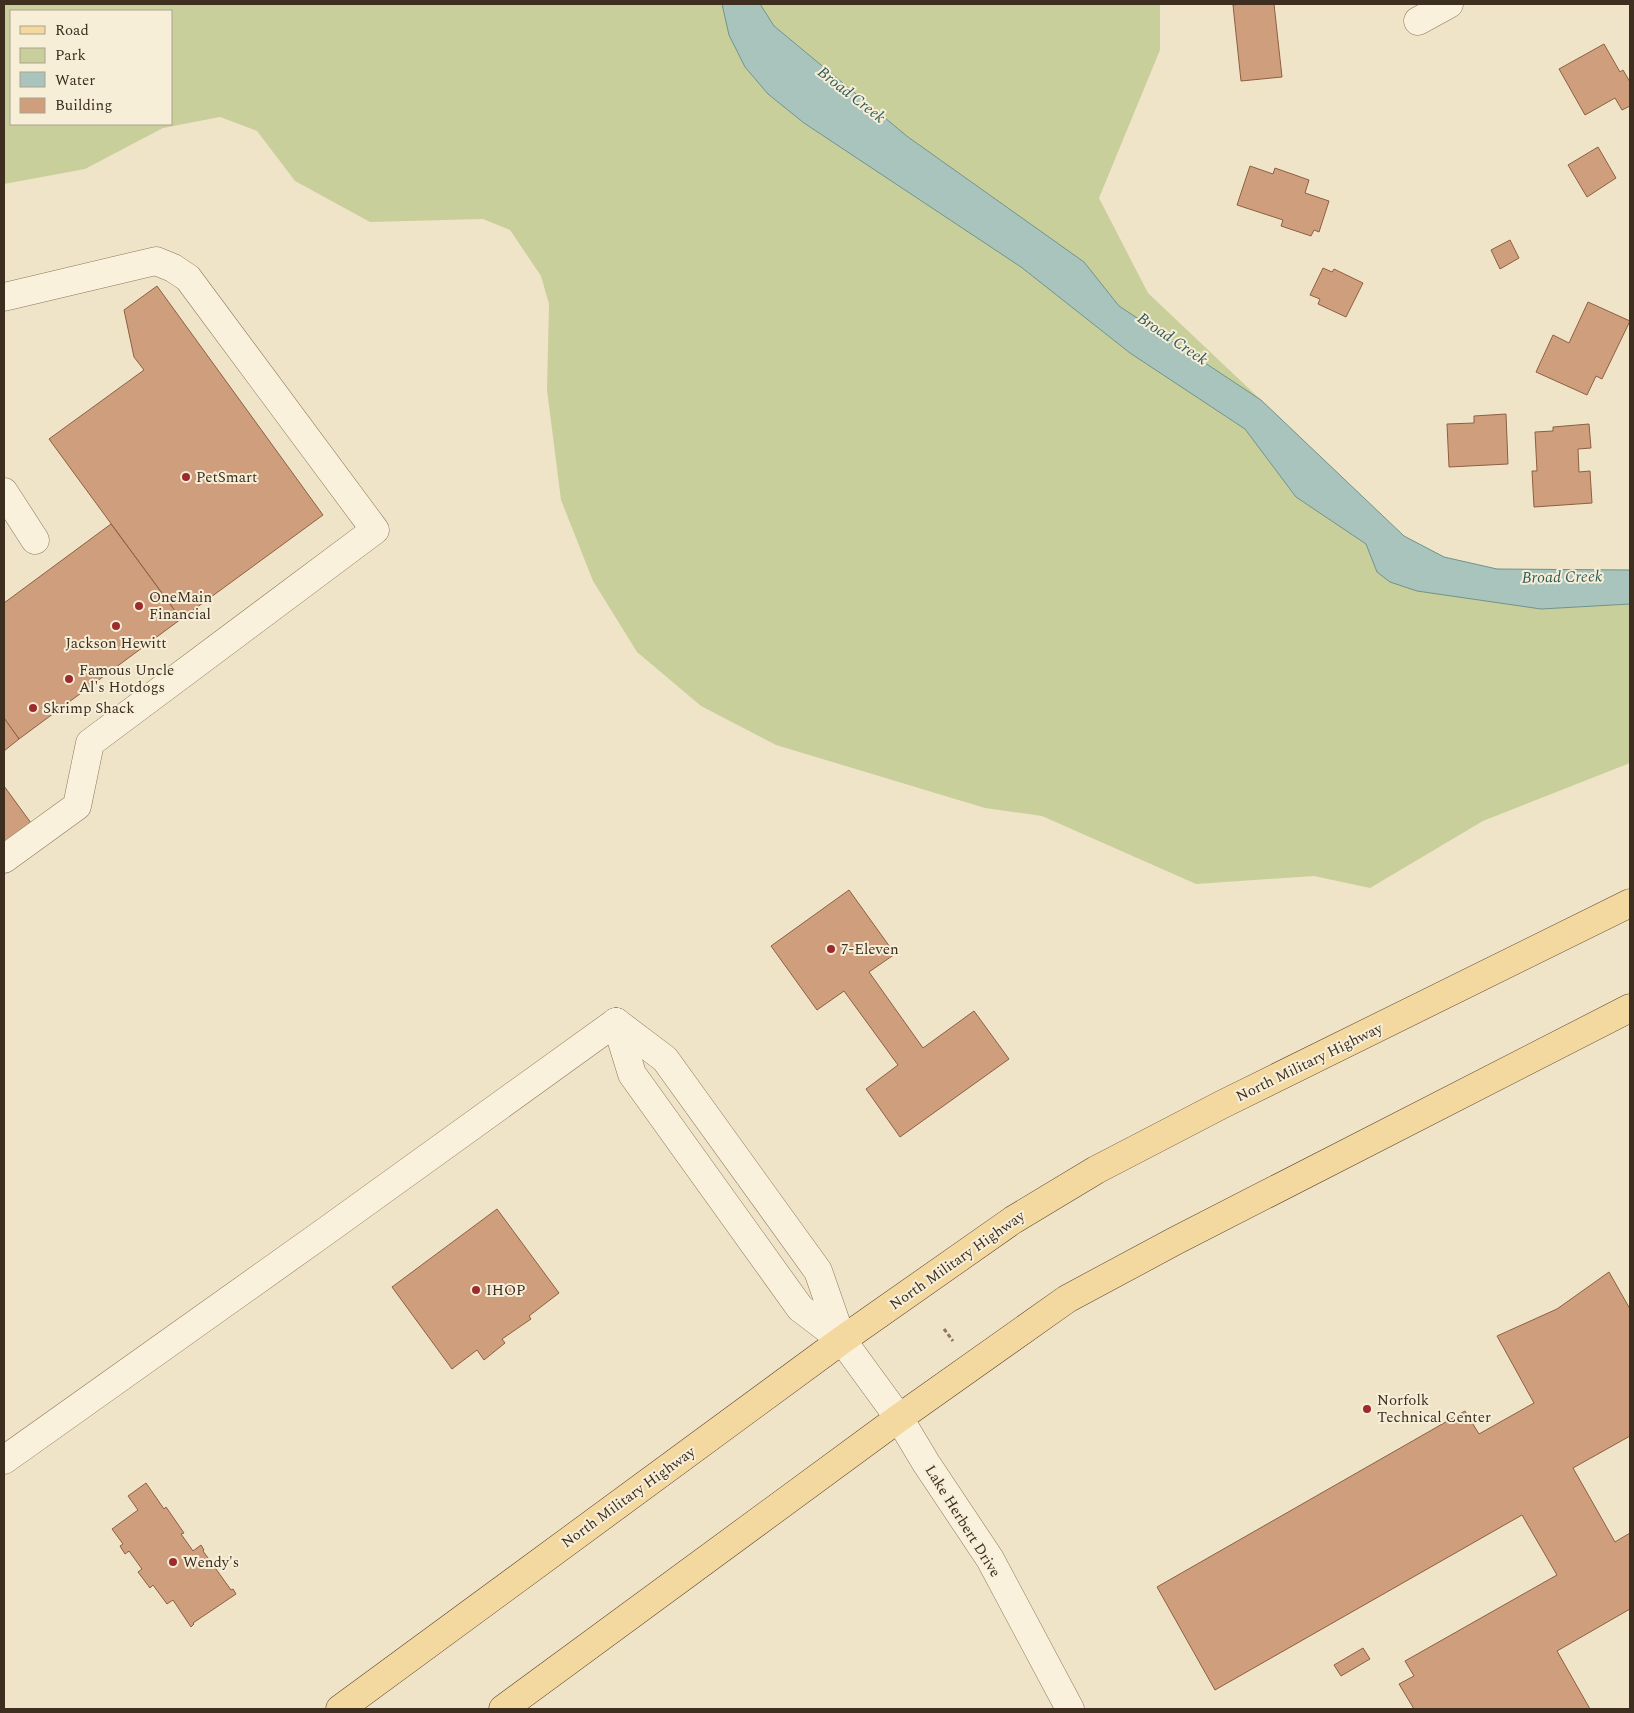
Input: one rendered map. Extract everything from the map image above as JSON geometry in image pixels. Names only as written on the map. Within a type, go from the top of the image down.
[{"type":"main road","name":"North Military Highway","points":[[340,1709],[842,1340],[1013,1220],[1096,1170],[1223,1104],[1630,903]]},
{"type":"main road","points":[[504,1709],[899,1418],[1067,1299],[1175,1241],[1630,1008]]},
{"type":"street","points":[[1418,21],[1449,4]]},
{"type":"street","points":[[4,297],[156,261],[173,268],[188,278],[375,530],[90,742],[77,806],[4,859]]},
{"type":"street","points":[[4,492],[35,540]]},
{"type":"street","points":[[616,1022],[632,1074],[800,1308],[842,1340]]},
{"type":"street","points":[[616,1022],[666,1059],[818,1271],[842,1340]]},
{"type":"street","points":[[4,1460],[616,1022]]},
{"type":"street","name":"Lake Herbert Drive","points":[[842,1340],[899,1418],[990,1559],[1070,1709]]},
{"type":"path","points":[[944,1329],[953,1341]]},
{"type":"green space","points":[[4,4],[722,4],[729,35],[745,67],[768,94],[804,123],[1021,267],[1130,353],[1245,429],[1296,497],[1366,544],[1377,572],[1541,609],[1630,604],[1630,763],[1483,821],[1370,888],[1314,876],[1196,884],[1042,816],[985,808],[776,745],[701,706],[637,652],[593,581],[561,500],[547,390],[549,304],[541,276],[510,230],[483,219],[370,222],[295,181],[257,131],[220,117],[163,128],[85,169],[4,184]]},
{"type":"green space","points":[[760,4],[1160,4],[1160,50],[1099,198],[1148,293],[1261,400],[1119,306],[1084,262],[908,137],[774,26]]},
{"type":"water","name":"Broad Creek","points":[[722,4],[760,4],[774,26],[908,137],[1084,262],[1119,306],[1261,400],[1404,536],[1444,557],[1497,569],[1630,570],[1630,604],[1541,609],[1417,591],[1390,582],[1377,572],[1366,544],[1296,497],[1245,429],[1130,353],[1021,267],[804,123],[768,94],[745,67],[729,35]]},
{"type":"building","points":[[1274,4],[1282,77],[1241,81],[1233,5]]},
{"type":"building","points":[[1604,44],[1620,72],[1623,70],[1630,82],[1630,106],[1622,110],[1615,98],[1585,115],[1559,69]]},
{"type":"building","points":[[1598,147],[1616,178],[1587,197],[1568,165]]},
{"type":"building","points":[[1250,166],[1273,174],[1275,168],[1309,180],[1305,193],[1329,201],[1319,232],[1314,230],[1311,236],[1281,226],[1283,220],[1237,205]]},
{"type":"building","points":[[1510,240],[1519,258],[1500,269],[1491,250]]},
{"type":"building","points":[[1323,268],[1332,272],[1334,269],[1363,283],[1346,317],[1318,304],[1320,299],[1310,295]]},
{"type":"building","name":"PetSmart","points":[[157,286],[323,515],[181,619],[49,439],[144,370],[134,357],[124,310]]},
{"type":"building","points":[[1588,302],[1630,321],[1602,379],[1596,376],[1587,395],[1536,372],[1553,335],[1569,343]]},
{"type":"building","points":[[1506,414],[1508,464],[1449,467],[1447,424],[1474,423],[1474,416]]},
{"type":"building","points":[[1589,424],[1591,448],[1578,449],[1579,472],[1590,471],[1592,503],[1534,507],[1532,471],[1537,471],[1535,432],[1553,431],[1553,427]]},
{"type":"building","points":[[111,524],[181,619],[19,739],[4,718],[4,603]]},
{"type":"building","points":[[4,718],[19,739],[4,751]]},
{"type":"building","points":[[4,786],[31,823],[4,843]]},
{"type":"building","points":[[849,890],[895,954],[869,972],[923,1048],[974,1011],[1009,1059],[900,1137],[866,1089],[898,1065],[844,991],[817,1010],[771,946]]},
{"type":"building","name":"IHOP","points":[[497,1209],[559,1293],[529,1316],[531,1319],[502,1339],[505,1343],[484,1360],[477,1350],[452,1369],[392,1287]]},
{"type":"building","points":[[1609,1272],[1630,1309],[1630,1436],[1573,1468],[1615,1542],[1630,1533],[1630,1609],[1557,1651],[1590,1709],[1414,1709],[1399,1684],[1414,1676],[1405,1661],[1557,1575],[1522,1515],[1215,1690],[1157,1587],[1465,1411],[1479,1434],[1534,1403],[1497,1336],[1557,1309]]},
{"type":"building","name":"Wendy's","points":[[146,1483],[184,1533],[181,1534],[193,1551],[201,1545],[203,1551],[231,1590],[233,1589],[236,1594],[193,1623],[191,1627],[173,1600],[167,1604],[153,1585],[150,1588],[138,1572],[142,1569],[129,1551],[125,1554],[120,1546],[123,1544],[112,1529],[138,1510],[128,1496]]},
{"type":"building","points":[[1363,1648],[1370,1659],[1341,1676],[1334,1665]]},
{"type":"place","name":"PetSmart","points":[[186,477]]},
{"type":"place","name":"OneMain Financial","points":[[139,606]]},
{"type":"place","name":"Jackson Hewitt","points":[[116,626]]},
{"type":"place","name":"Famous Uncle Al's Hotdogs","points":[[69,679]]},
{"type":"place","name":"Skrimp Shack","points":[[33,708]]},
{"type":"place","name":"7-Eleven","points":[[831,949]]},
{"type":"place","name":"IHOP","points":[[476,1290]]},
{"type":"place","name":"Norfolk Technical Center","points":[[1367,1409]]},
{"type":"place","name":"Wendy's","points":[[173,1562]]}]
